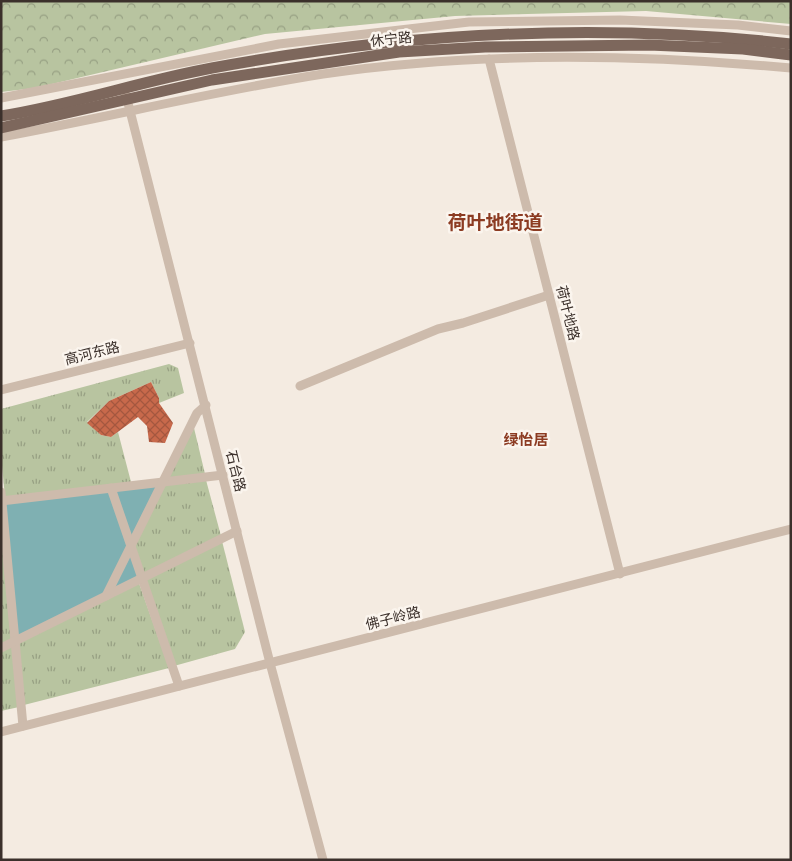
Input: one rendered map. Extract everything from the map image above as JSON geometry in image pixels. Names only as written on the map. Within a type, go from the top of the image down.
[{"type":"main road","name":"休宁路","points":[[1,128],[211,68],[400,40],[487,35],[656,34],[791,44]]},
{"type":"main road","name":"休宁路","points":[[1,116],[126,93],[399,52],[485,47],[650,45],[743,49],[791,55]]},
{"type":"street","points":[[1,98],[279,44],[469,22],[620,20],[738,25],[791,31]]},
{"type":"street","points":[[1,137],[236,88],[325,74],[419,64],[489,59],[610,57],[791,68]]},
{"type":"street","name":"荷叶地路","points":[[489,59],[620,574]]},
{"type":"street","name":"石台路","points":[[126,93],[270,663],[323,860]]},
{"type":"street","points":[[300,386],[438,329],[463,323],[549,295]]},
{"type":"street","name":"高河东路","points":[[1,390],[190,343]]},
{"type":"street","points":[[106,596],[197,413],[206,405]]},
{"type":"street","points":[[24,726],[2,498],[223,475]]},
{"type":"street","points":[[111,488],[179,686]]},
{"type":"street","name":"佛子岭路","points":[[1,732],[791,530]]},
{"type":"street","points":[[1,648],[237,531]]},
{"type":"green space","points":[[1,1],[791,1],[791,24],[646,11],[455,16],[265,34],[35,88],[1,92]]},
{"type":"green space","points":[[169,364],[178,368],[184,393],[159,403],[159,398],[151,382],[109,401],[87,422],[101,435],[111,437],[118,432],[131,482],[5,497],[1,455],[1,409]]},
{"type":"green space","points":[[194,428],[205,474],[168,478]]},
{"type":"green space","points":[[206,480],[221,536],[143,574],[133,544],[164,484]]},
{"type":"green space","points":[[1,530],[12,639],[1,644]]},
{"type":"green space","points":[[222,541],[245,632],[235,649],[174,666],[145,580]]},
{"type":"green space","points":[[139,583],[169,668],[24,705],[18,642]]},
{"type":"green space","points":[[12,646],[19,707],[1,711],[1,651]]},
{"type":"water","points":[[161,484],[132,541],[115,490]]},
{"type":"water","points":[[109,491],[138,578],[18,637],[5,504]]},
{"type":"building","points":[[151,382],[159,398],[159,403],[173,423],[165,443],[149,442],[147,426],[138,417],[111,437],[101,435],[87,423],[109,401]]},
{"type":"district","name":"荷叶地街道","points":[[495,222]]},
{"type":"district","name":"绿怡居","points":[[526,439]]}]
